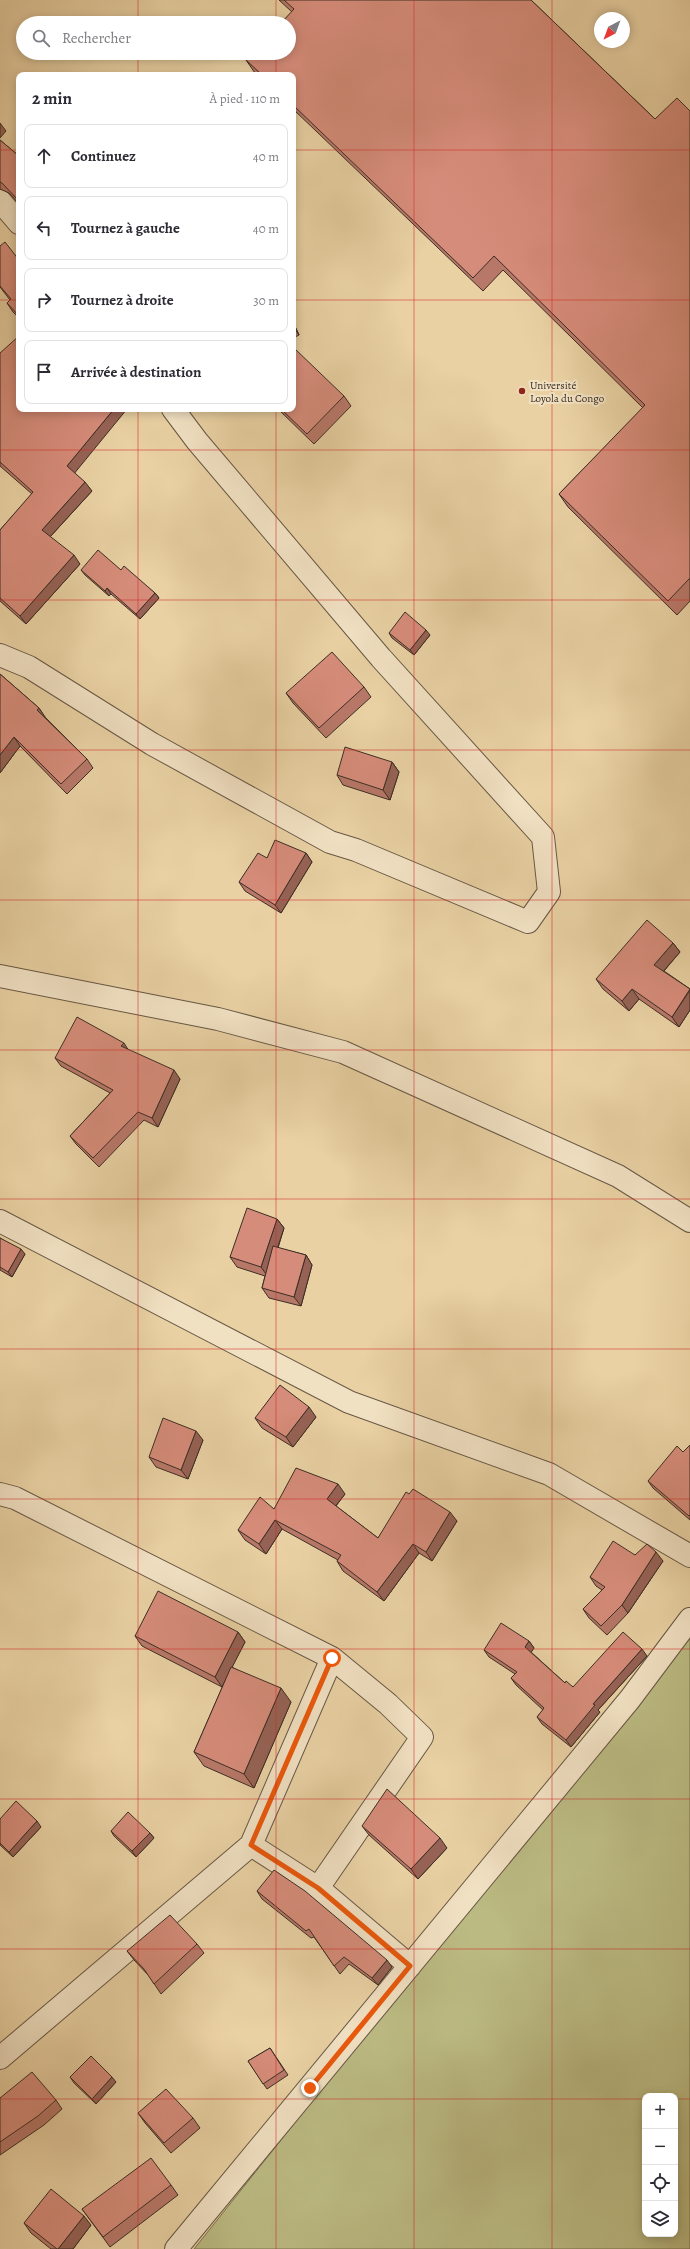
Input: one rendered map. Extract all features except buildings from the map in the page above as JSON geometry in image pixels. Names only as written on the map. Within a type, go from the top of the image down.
[{"type":"street","points":[[0,201],[16,220]]},
{"type":"street","points":[[0,655],[29,666],[152,744],[330,842],[356,850],[528,922],[549,892],[543,837],[381,658],[202,447],[175,412]]},
{"type":"street","points":[[0,976],[218,1019],[343,1052],[618,1176],[690,1221]]},
{"type":"street","points":[[0,1221],[349,1402],[549,1474],[690,1556]]},
{"type":"street","points":[[0,1494],[15,1498],[332,1658],[388,1704],[422,1737],[318,1888]]},
{"type":"street","points":[[176,2249],[630,1699],[690,1619]]},
{"type":"street","points":[[0,2058],[251,1845],[332,1658]]},
{"type":"street","points":[[251,1845],[318,1888],[410,1966]]},
{"type":"shaded area","points":[[690,1628],[690,2249],[194,2249]]},
{"type":"place","name":"Université Loyola du Congo","points":[[522,391]]},
{"type":"route","points":[[310,2088],[410,1966],[318,1888],[251,1845],[278,1786],[332,1658]]}]
